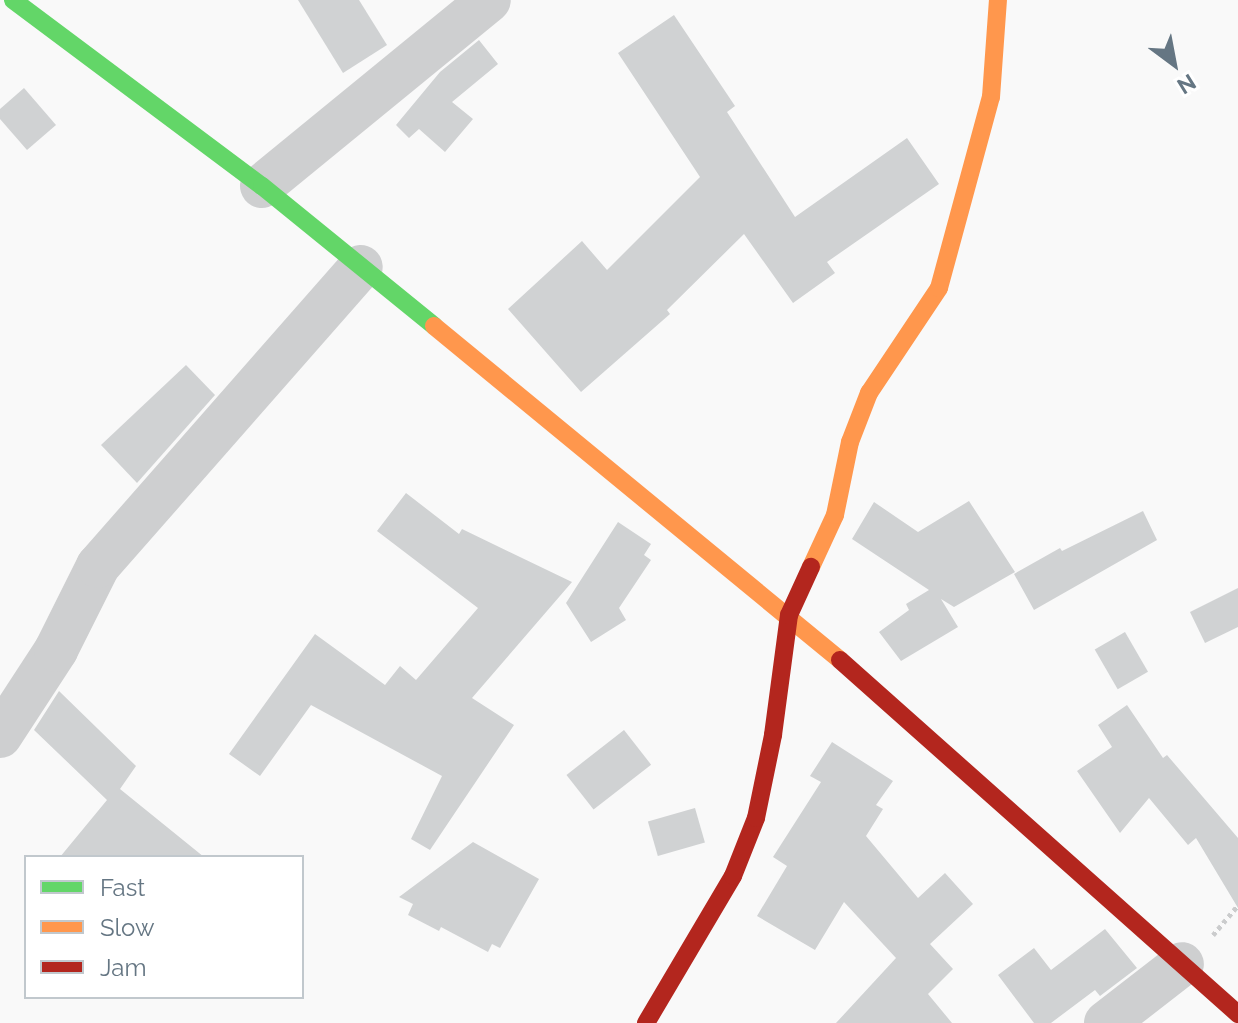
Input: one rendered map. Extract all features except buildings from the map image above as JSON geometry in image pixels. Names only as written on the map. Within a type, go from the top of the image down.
[{"type":"street","points":[[13,0],[262,186],[789,615],[1238,1014]]},
{"type":"street","points":[[262,186],[489,0]]},
{"type":"street","points":[[646,1023],[733,876],[756,818],[773,735],[789,615],[835,515],[850,442],[869,393],[939,288],[991,97],[998,0]]},
{"type":"street","points":[[0,736],[56,650],[98,566],[361,267]]},
{"type":"street","points":[[1106,1023],[1182,964]]},
{"type":"traffic: fast","points":[[13,0],[262,186],[434,326]]},
{"type":"traffic: slow","points":[[811,567],[835,515],[850,442],[869,393],[939,288],[991,97],[998,0]]},
{"type":"traffic: slow","points":[[434,326],[840,660]]},
{"type":"traffic: jam","points":[[646,1023],[733,876],[756,818],[773,735],[789,615],[811,567]]},
{"type":"traffic: jam","points":[[840,660],[1238,1014]]}]
